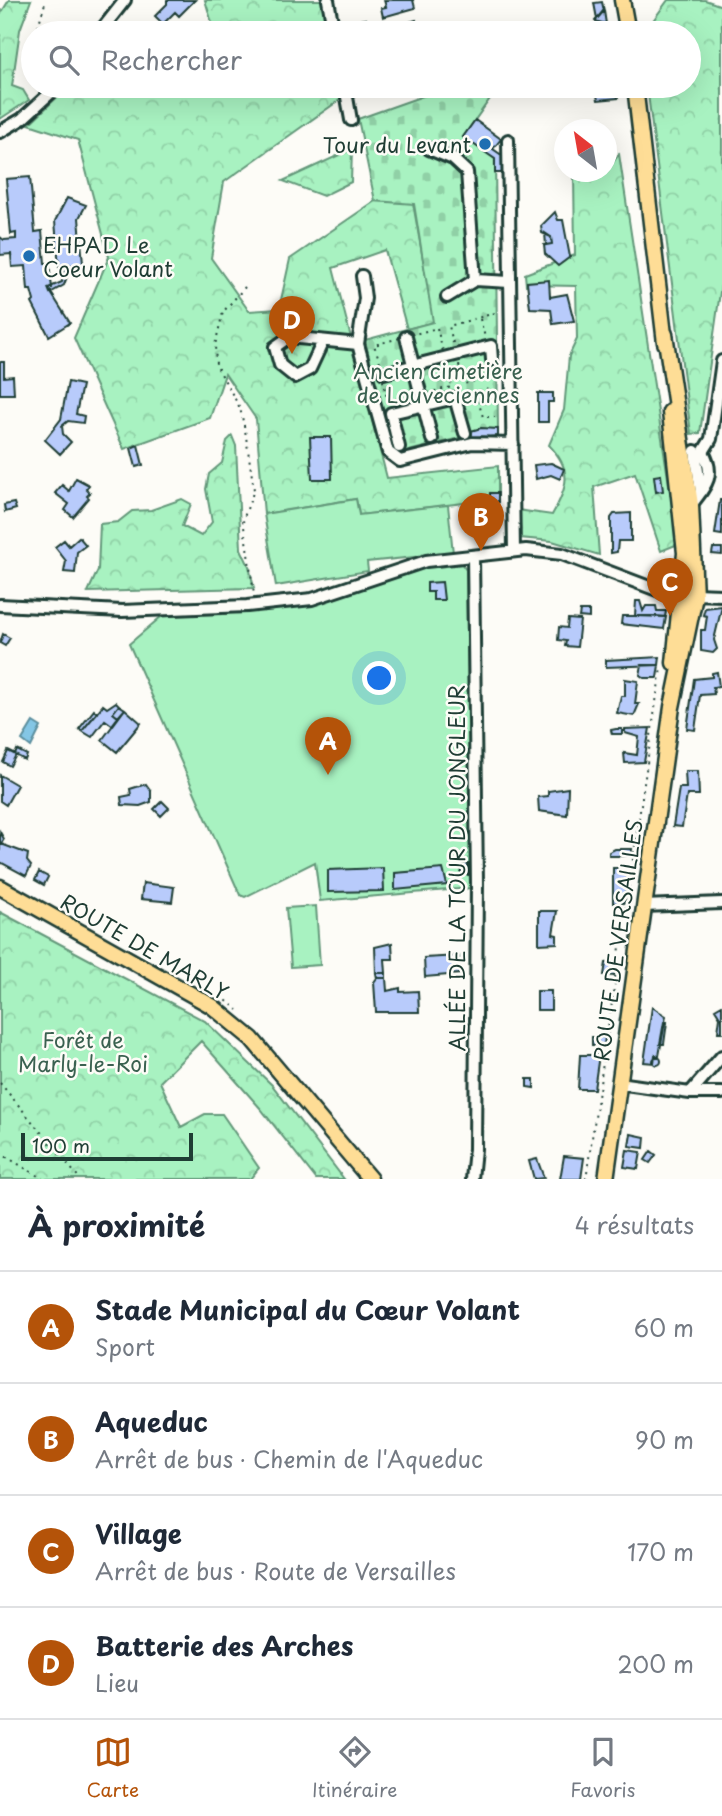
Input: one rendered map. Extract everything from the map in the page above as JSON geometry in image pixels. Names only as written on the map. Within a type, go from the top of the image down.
[{"type":"main road","points":[[622,0],[626,21]]},
{"type":"main road","name":"ROUTE DE VERSAILLES","points":[[606,1179],[688,596],[691,505],[689,454],[665,334],[636,98]]},
{"type":"main road","name":"ROUTE DE VERSAILLES","points":[[688,596],[685,553],[689,454]]},
{"type":"main road","name":"ROUTE DE MARLY","points":[[0,887],[212,1006],[253,1039],[370,1179]]},
{"type":"street","points":[[108,21],[125,0]]},
{"type":"street","points":[[328,0],[332,21]]},
{"type":"street","points":[[0,132],[22,120],[45,98]]},
{"type":"street","points":[[347,98],[351,120]]},
{"type":"street","points":[[508,140],[514,551]]},
{"type":"street","points":[[429,149],[453,159],[467,172],[474,280]]},
{"type":"street","points":[[362,276],[365,298],[358,344],[388,452],[400,461],[472,443],[513,444]]},
{"type":"street","points":[[447,297],[474,280],[510,282]]},
{"type":"street","points":[[323,341],[310,369],[295,377],[280,365],[275,347],[289,337],[358,344]]},
{"type":"street","points":[[406,337],[432,439]]},
{"type":"street","points":[[384,373],[491,346],[492,360]]},
{"type":"street","points":[[689,454],[711,439],[722,361]]},
{"type":"street","points":[[399,447],[391,413],[455,398],[465,433]]},
{"type":"street","points":[[689,454],[717,472],[691,505]]},
{"type":"street","points":[[689,454],[701,492]]},
{"type":"street","points":[[0,605],[122,611],[256,606],[312,599],[426,561],[514,551],[562,554],[653,590],[688,596],[722,595]]},
{"type":"street","name":"ALLÉE DE LA TOUR DU JONGLEUR","points":[[472,1179],[475,1149],[477,883],[473,556]]},
{"type":"street","points":[[643,906],[722,903]]},
{"type":"street","points":[[690,1093],[722,1056]]},
{"type":"street","points":[[618,1083],[690,1093],[722,1093]]},
{"type":"path","points":[[40,21],[46,0]]},
{"type":"path","points":[[245,287],[223,312],[215,345],[216,365],[240,408],[245,430],[254,490],[243,520],[256,606]]},
{"type":"path","points":[[479,317],[487,347]]},
{"type":"path","points":[[455,398],[492,388]]},
{"type":"path","points":[[476,393],[483,416],[495,417]]},
{"type":"path","points":[[586,1179],[661,668]]},
{"type":"path","points":[[0,1083],[80,1179]]},
{"type":"path","points":[[0,1153],[43,1179]]},
{"type":"green space","points":[[9,0],[31,0],[21,21],[12,86],[21,89],[21,98],[29,100],[0,119],[0,15]]},
{"type":"green space","points":[[205,0],[323,0],[327,21],[211,21]]},
{"type":"green space","points":[[668,0],[705,0],[722,6],[722,278],[700,433],[691,434],[649,98],[701,98],[701,21],[653,21]]},
{"type":"green space","points":[[56,98],[341,98],[224,182],[211,258],[249,311],[279,309],[290,259],[375,201],[413,203],[434,322],[407,329],[385,250],[333,268],[387,478],[498,466],[498,493],[490,493],[490,500],[359,515],[356,499],[264,514],[256,419],[225,374],[210,418],[124,449],[74,338],[109,257],[78,140],[29,124]]},
{"type":"green space","name":"Ancien cimetière de Louveciennes","points":[[417,98],[490,98],[463,137],[495,159],[498,429],[471,431],[471,435],[401,453],[390,447],[365,340],[433,322],[414,204],[375,201],[358,119]]},
{"type":"green space","points":[[352,149],[351,182],[323,196],[283,181]]},
{"type":"green space","points":[[619,154],[678,544],[661,551],[635,473],[594,487],[599,555],[552,541],[520,538],[517,510],[552,515],[562,496],[565,471],[549,445],[564,410],[569,356],[577,339],[576,286],[526,285],[525,274],[575,255],[574,182],[617,182]]},
{"type":"green space","points":[[232,436],[236,446],[241,549],[249,566],[254,588],[88,592],[98,570],[100,524],[118,522],[132,511],[151,510],[182,499],[191,504],[182,526],[201,536],[212,522],[206,489],[209,474],[222,463],[227,441]]},
{"type":"green space","points":[[356,499],[359,515],[448,505],[453,553],[367,562],[368,571],[276,586],[264,514]]},
{"type":"green space","points":[[461,563],[466,570],[471,888],[320,901],[315,862],[245,897],[240,895],[129,644],[162,616],[297,606],[325,600],[422,567]]},
{"type":"green space","points":[[316,906],[320,965],[291,967],[286,908]]},
{"type":"green space","name":"Forêt de Marly-le-Roi","points":[[0,912],[205,1021],[272,1085],[344,1179],[316,1179],[261,1109],[201,1041],[160,1082],[181,1127],[205,1114],[222,1114],[259,1168],[250,1179],[0,1179]]},
{"type":"water","points":[[33,722],[41,727],[31,747],[22,740]]},
{"type":"building","points":[[167,0],[195,0],[179,16],[175,12],[166,21],[160,21],[155,16],[167,4]]},
{"type":"building","points":[[384,0],[413,0],[415,8],[383,17],[381,8],[386,7]]},
{"type":"building","points":[[602,2],[604,11],[597,19],[594,3]]},
{"type":"building","points":[[603,11],[604,11],[606,21],[595,21]]},
{"type":"building","name":"Tour du Levant","points":[[475,120],[501,139],[493,149],[503,156],[503,173],[495,173],[495,159],[463,137]]},
{"type":"building","name":"EHPAD Le Coeur Volant","points":[[30,177],[35,232],[42,231],[45,263],[49,263],[52,288],[48,288],[70,323],[49,336],[32,303],[34,301],[31,290],[28,290],[26,266],[12,267],[11,254],[0,255],[0,237],[4,240],[16,239],[16,233],[11,234],[6,179]]},
{"type":"building","points":[[67,198],[86,205],[79,218],[83,264],[59,267],[55,221]]},
{"type":"building","points":[[555,212],[558,220],[563,220],[570,257],[558,266],[545,254],[544,245],[552,244],[551,237],[542,233],[541,226]]},
{"type":"building","points":[[545,233],[551,237],[552,244],[546,245]]},
{"type":"building","points":[[65,266],[68,266],[69,271],[64,285],[50,293],[48,288],[62,282]]},
{"type":"building","points":[[549,280],[550,297],[567,294],[574,321],[553,324],[551,309],[530,308],[527,282]]},
{"type":"building","points":[[0,362],[4,362],[4,377],[13,376],[14,394],[0,394]]},
{"type":"building","points":[[68,382],[82,385],[76,414],[84,416],[83,423],[68,421],[62,426],[63,434],[71,442],[60,454],[45,440],[61,419]]},
{"type":"building","points":[[538,393],[553,393],[553,402],[548,402],[548,422],[538,422]]},
{"type":"building","points":[[481,428],[498,429],[498,436],[472,439],[471,431]]},
{"type":"building","points":[[310,437],[331,437],[332,479],[312,479]]},
{"type":"building","points":[[138,445],[143,465],[136,467],[131,448]]},
{"type":"building","points":[[551,463],[564,469],[560,479],[551,475],[536,479],[534,465]]},
{"type":"building","points":[[661,475],[663,491],[656,492],[654,476]]},
{"type":"building","points":[[76,478],[89,485],[86,489],[90,493],[73,517],[65,510],[69,504],[55,493],[62,485],[69,491]]},
{"type":"building","points":[[490,493],[498,493],[498,510],[490,510]]},
{"type":"building","points":[[722,500],[722,535],[715,534]]},
{"type":"building","points":[[14,503],[16,509],[5,512],[4,505]]},
{"type":"building","points":[[631,513],[631,541],[618,541],[617,552],[611,553],[611,518],[614,514]]},
{"type":"building","points":[[79,537],[86,545],[77,552],[75,573],[64,572],[66,561],[55,547],[64,540],[69,546]]},
{"type":"building","points":[[713,548],[722,548],[722,555],[712,554]]},
{"type":"building","points":[[442,582],[444,600],[433,600],[433,592],[427,592],[427,583]]},
{"type":"building","points":[[636,601],[640,601],[643,611],[646,606],[656,606],[657,611],[666,611],[665,617],[635,616]]},
{"type":"building","points":[[722,606],[714,640],[717,649],[713,653],[701,651],[701,630],[705,630],[707,616],[703,615],[705,608]]},
{"type":"building","points":[[580,611],[589,611],[589,618],[579,617]]},
{"type":"building","points":[[622,616],[666,617],[664,629],[621,624]]},
{"type":"building","points":[[568,619],[580,620],[577,647],[565,646],[566,641],[558,640],[559,627],[567,628]]},
{"type":"building","points":[[3,634],[10,638],[5,646],[0,643]]},
{"type":"building","points":[[660,657],[659,665],[606,667],[606,660]]},
{"type":"building","points":[[642,665],[659,665],[657,678],[644,678],[640,675]]},
{"type":"building","points":[[717,672],[719,686],[713,687],[714,694],[700,695],[695,730],[687,729],[694,679],[712,677],[712,673]]},
{"type":"building","points":[[625,679],[638,681],[635,704],[639,704],[634,716],[617,713],[621,696],[625,696]]},
{"type":"building","points":[[116,702],[119,705],[113,713],[118,717],[112,725],[105,720],[92,737],[82,731],[103,705],[107,708]]},
{"type":"building","points":[[119,705],[125,709],[118,717],[113,713]]},
{"type":"building","points":[[125,709],[141,723],[117,752],[102,740]]},
{"type":"building","points":[[94,710],[97,713],[82,731],[79,729]]},
{"type":"building","points":[[650,728],[644,762],[625,763],[624,753],[637,755],[639,737],[625,733],[625,729]]},
{"type":"building","points":[[622,729],[622,734],[612,734],[611,730]]},
{"type":"building","points":[[17,750],[27,755],[25,760],[15,755]]},
{"type":"building","points":[[8,751],[16,755],[10,766],[3,762]]},
{"type":"building","points":[[685,771],[698,771],[699,795],[687,795],[682,827],[673,826],[679,788],[686,788]]},
{"type":"building","points":[[0,775],[17,785],[6,805],[0,801]]},
{"type":"building","points":[[146,784],[151,791],[151,802],[140,806],[122,805],[121,797],[131,795],[130,789]]},
{"type":"building","points":[[568,788],[567,815],[539,811],[538,797],[548,796],[548,791]]},
{"type":"building","points":[[162,801],[169,808],[161,816],[154,809]]},
{"type":"building","points":[[0,832],[4,839],[1,844],[28,854],[27,861],[31,866],[26,876],[0,862]]},
{"type":"building","points":[[615,849],[632,849],[631,856],[609,856],[609,852]]},
{"type":"building","points":[[461,864],[468,864],[468,875],[461,875]]},
{"type":"building","points":[[383,868],[384,891],[328,892],[328,870]]},
{"type":"building","points":[[613,868],[629,868],[624,903],[613,903]]},
{"type":"building","points":[[443,869],[447,885],[395,890],[395,873]]},
{"type":"building","points":[[39,872],[48,877],[44,885],[35,880]]},
{"type":"building","points":[[143,883],[174,887],[172,902],[141,899]]},
{"type":"building","points":[[539,911],[557,911],[553,934],[557,935],[557,943],[539,944]]},
{"type":"building","points":[[392,943],[393,959],[385,959],[386,973],[376,973],[375,947]]},
{"type":"building","points":[[459,956],[460,974],[425,977],[424,958]]},
{"type":"building","points":[[616,962],[614,976],[604,975],[606,963]]},
{"type":"building","points":[[376,973],[386,973],[386,978],[377,978]]},
{"type":"building","points":[[377,978],[386,978],[387,991],[400,988],[400,992],[418,991],[419,1012],[376,1012],[374,982]]},
{"type":"building","points":[[537,991],[551,991],[551,1010],[537,1010]]},
{"type":"building","points":[[722,1005],[722,1032],[718,1032],[720,1017],[715,1009]]},
{"type":"building","points":[[652,1007],[666,1016],[659,1056],[655,1055],[654,1063],[644,1062]]},
{"type":"building","points":[[664,1022],[667,1022],[664,1044],[660,1044]]},
{"type":"building","points":[[592,1037],[605,1037],[604,1045],[592,1045]]},
{"type":"building","points":[[580,1055],[599,1055],[594,1089],[578,1089]]},
{"type":"building","points":[[657,1057],[661,1061],[657,1065],[653,1061]]},
{"type":"building","points":[[527,1079],[534,1079],[534,1088],[527,1087]]},
{"type":"building","points":[[631,1134],[645,1137],[644,1148],[629,1146]]},
{"type":"building","points":[[627,1150],[641,1152],[638,1169],[624,1167]]},
{"type":"building","points":[[651,1151],[656,1155],[650,1163],[645,1160]]},
{"type":"building","points":[[564,1156],[584,1158],[581,1179],[560,1179]]},
{"type":"building","points":[[537,1159],[544,1178],[534,1179],[529,1161]]},
{"type":"place","name":"Tour du Levant","points":[[485,144]]},
{"type":"place","name":"EHPAD Le Coeur Volant","points":[[29,256]]},
{"type":"place","name":"Batterie des Arches","points":[[292,354]]},
{"type":"place","name":"Aqueduc","points":[[481,551]]},
{"type":"place","name":"Village","points":[[670,616]]},
{"type":"place","name":"Stade Municipal du Cœur Volant","points":[[328,775]]}]
